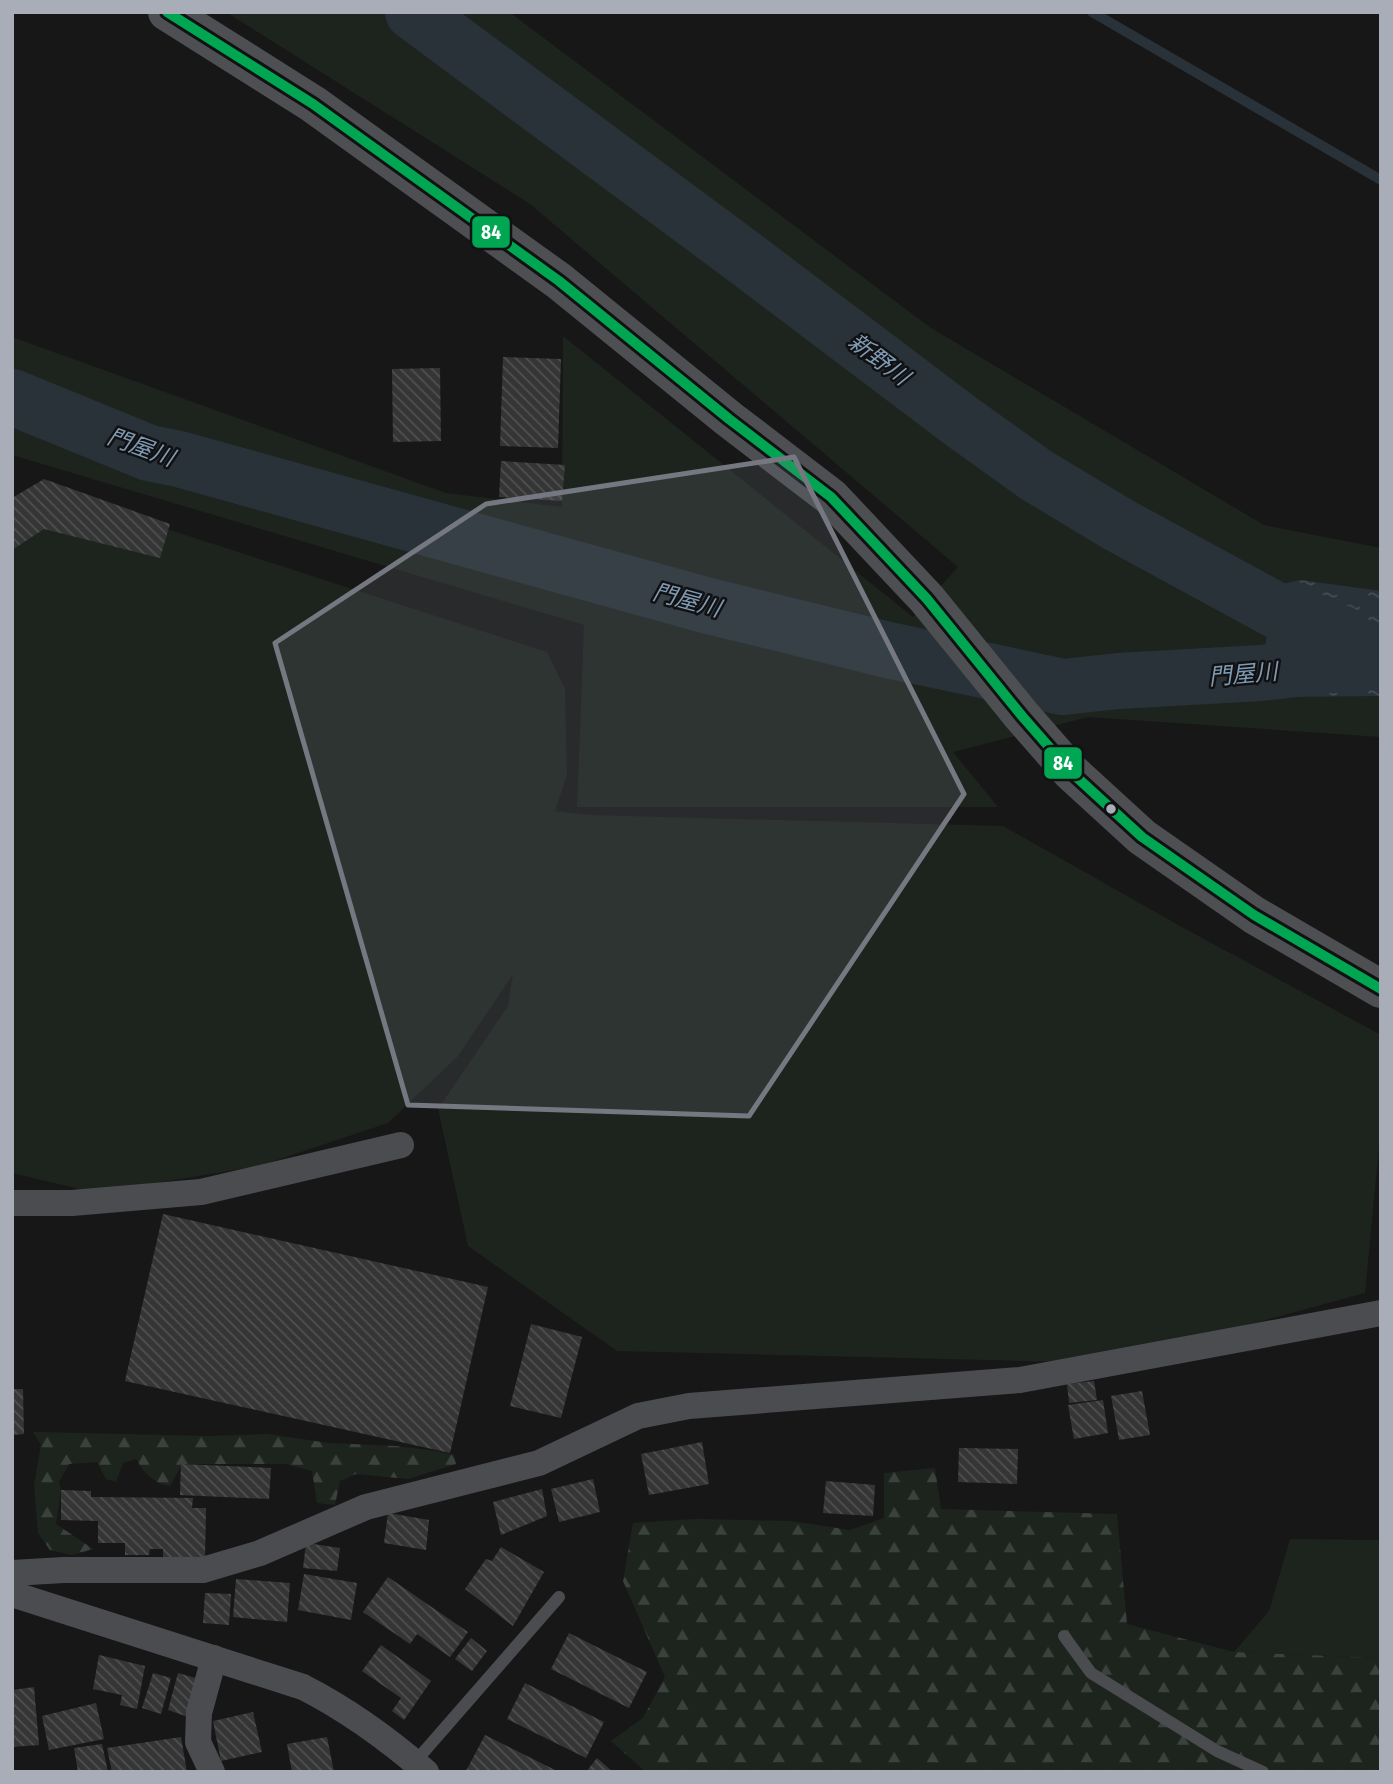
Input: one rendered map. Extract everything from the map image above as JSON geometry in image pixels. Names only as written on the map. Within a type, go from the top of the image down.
[{"type":"main road","points":[[167,12],[313,104],[559,281],[729,419],[831,496],[927,599],[1071,772],[1142,837],[1254,915],[1381,989]]},
{"type":"street","points":[[12,1203],[72,1203],[201,1192],[401,1145]]},
{"type":"street","points":[[12,1573],[64,1570],[203,1570],[260,1553],[366,1507],[539,1463],[638,1416],[689,1406],[1020,1380],[1381,1313]]},
{"type":"street","points":[[12,1594],[303,1686],[342,1707],[420,1767]]},
{"type":"street","points":[[212,1772],[198,1742],[199,1713],[214,1658]]},
{"type":"lane","points":[[420,1767],[559,1597]]},
{"type":"lane","points":[[1064,1636],[1091,1673],[1217,1751],[1263,1772]]},
{"type":"highlighted area","points":[[794,457],[964,794],[749,1116],[408,1105],[275,643],[486,504]]},
{"type":"green space","points":[[226,12],[509,12],[931,328],[1264,525],[1381,548],[1381,737],[1088,717],[953,752],[998,807],[577,807],[584,625],[12,455],[12,337],[446,493],[562,507],[563,336],[913,617],[958,567],[530,204]]},
{"type":"green space","points":[[59,494],[547,652],[565,689],[567,775],[555,811],[590,815],[1003,826],[1381,1035],[1381,1126],[1365,1293],[1107,1363],[617,1351],[468,1246],[438,1109],[508,1006],[513,974],[458,1056],[388,1123],[259,1166],[96,1193],[12,1173],[12,526]]},
{"type":"green space","points":[[33,1432],[209,1436],[267,1434],[329,1443],[436,1451],[454,1455],[456,1464],[408,1479],[356,1474],[340,1481],[335,1505],[317,1503],[312,1471],[286,1464],[182,1464],[170,1486],[150,1477],[136,1459],[123,1463],[116,1482],[106,1479],[97,1462],[69,1464],[59,1482],[61,1490],[56,1524],[93,1549],[72,1555],[50,1550],[38,1533],[34,1485],[41,1445]]},
{"type":"green space","points":[[935,1468],[941,1509],[1117,1514],[1127,1624],[1234,1652],[1381,1658],[1381,1772],[646,1772],[611,1741],[643,1718],[665,1677],[623,1581],[633,1523],[696,1519],[791,1521],[850,1530],[884,1518],[884,1473]]},
{"type":"green space","points":[[1290,1539],[1381,1540],[1381,1658],[1234,1652],[1269,1611]]},
{"type":"water","points":[[1300,580],[1381,591],[1381,696],[1258,697],[1274,586]]},
{"type":"building","points":[[503,357],[561,359],[558,448],[500,446]]},
{"type":"building","points":[[440,368],[441,441],[393,442],[392,369]]},
{"type":"building","points":[[501,461],[565,465],[562,501],[499,497]]},
{"type":"building","points":[[44,479],[170,524],[160,558],[44,529],[12,550],[12,498]]},
{"type":"building","points":[[163,1214],[488,1287],[450,1453],[125,1381]]},
{"type":"building","points":[[531,1324],[582,1337],[561,1418],[510,1406]]},
{"type":"building","points":[[1094,1381],[1097,1400],[1069,1403],[1067,1384]]},
{"type":"building","points":[[12,1389],[23,1389],[24,1434],[12,1435]]},
{"type":"building","points":[[1142,1391],[1150,1435],[1119,1440],[1111,1396]]},
{"type":"building","points":[[1103,1400],[1108,1433],[1074,1439],[1068,1405]]},
{"type":"building","points":[[702,1442],[709,1484],[649,1495],[641,1454]]},
{"type":"building","points":[[959,1448],[1018,1449],[1017,1484],[958,1482]]},
{"type":"building","points":[[181,1464],[271,1468],[269,1499],[180,1495]]},
{"type":"building","points":[[593,1479],[600,1512],[559,1522],[551,1489]]},
{"type":"building","points":[[826,1481],[875,1485],[873,1516],[823,1513]]},
{"type":"building","points":[[542,1489],[547,1516],[501,1535],[493,1502]]},
{"type":"building","points":[[61,1490],[91,1491],[91,1497],[193,1498],[192,1508],[206,1508],[205,1560],[163,1559],[163,1549],[150,1549],[149,1555],[125,1555],[125,1543],[98,1543],[98,1521],[61,1520]]},
{"type":"building","points":[[388,1513],[429,1520],[426,1550],[384,1543]]},
{"type":"building","points":[[306,1543],[340,1548],[337,1571],[303,1568]]},
{"type":"building","points":[[501,1547],[544,1572],[513,1626],[465,1589],[486,1559],[492,1561]]},
{"type":"building","points":[[304,1574],[357,1583],[351,1620],[298,1610]]},
{"type":"building","points":[[388,1577],[468,1632],[450,1657],[417,1634],[410,1644],[363,1612]]},
{"type":"building","points":[[236,1579],[290,1583],[287,1622],[233,1617]]},
{"type":"building","points":[[205,1593],[231,1594],[229,1625],[203,1623]]},
{"type":"building","points":[[569,1633],[647,1672],[629,1708],[551,1669]]},
{"type":"building","points":[[471,1638],[487,1651],[472,1671],[455,1659]]},
{"type":"building","points":[[381,1645],[431,1681],[404,1720],[392,1711],[401,1698],[362,1671]]},
{"type":"building","points":[[99,1655],[145,1666],[137,1709],[120,1705],[122,1695],[93,1689]]},
{"type":"building","points":[[153,1673],[171,1678],[161,1714],[142,1708]]},
{"type":"building","points":[[178,1673],[199,1679],[188,1717],[168,1710]]},
{"type":"building","points":[[525,1683],[604,1722],[586,1758],[507,1719]]},
{"type":"building","points":[[34,1687],[39,1745],[12,1747],[12,1690]]},
{"type":"building","points":[[96,1703],[104,1739],[49,1750],[42,1716]]},
{"type":"building","points":[[253,1712],[262,1752],[221,1761],[213,1721]]},
{"type":"building","points":[[485,1735],[559,1772],[466,1771]]},
{"type":"building","points":[[181,1737],[187,1772],[112,1772],[107,1748]]},
{"type":"building","points":[[327,1737],[334,1772],[292,1772],[287,1744]]},
{"type":"building","points":[[102,1744],[108,1772],[78,1772],[74,1748]]},
{"type":"building","points":[[597,1758],[613,1772],[586,1772]]},
{"type":"waterway","name":"新野川","points":[[413,12],[1036,475],[1119,525],[1294,620],[1341,633]]},
{"type":"waterway","points":[[1092,12],[1381,180]]},
{"type":"waterway","name":"門屋川","points":[[12,397],[149,453],[179,459],[705,605],[888,650],[1063,687],[1118,681],[1261,673],[1381,659]]},
{"type":"transit line","name":"84","points":[[167,12],[313,104],[559,281],[729,419],[831,497],[927,599],[1071,772],[1142,837],[1254,915],[1381,989]]}]
